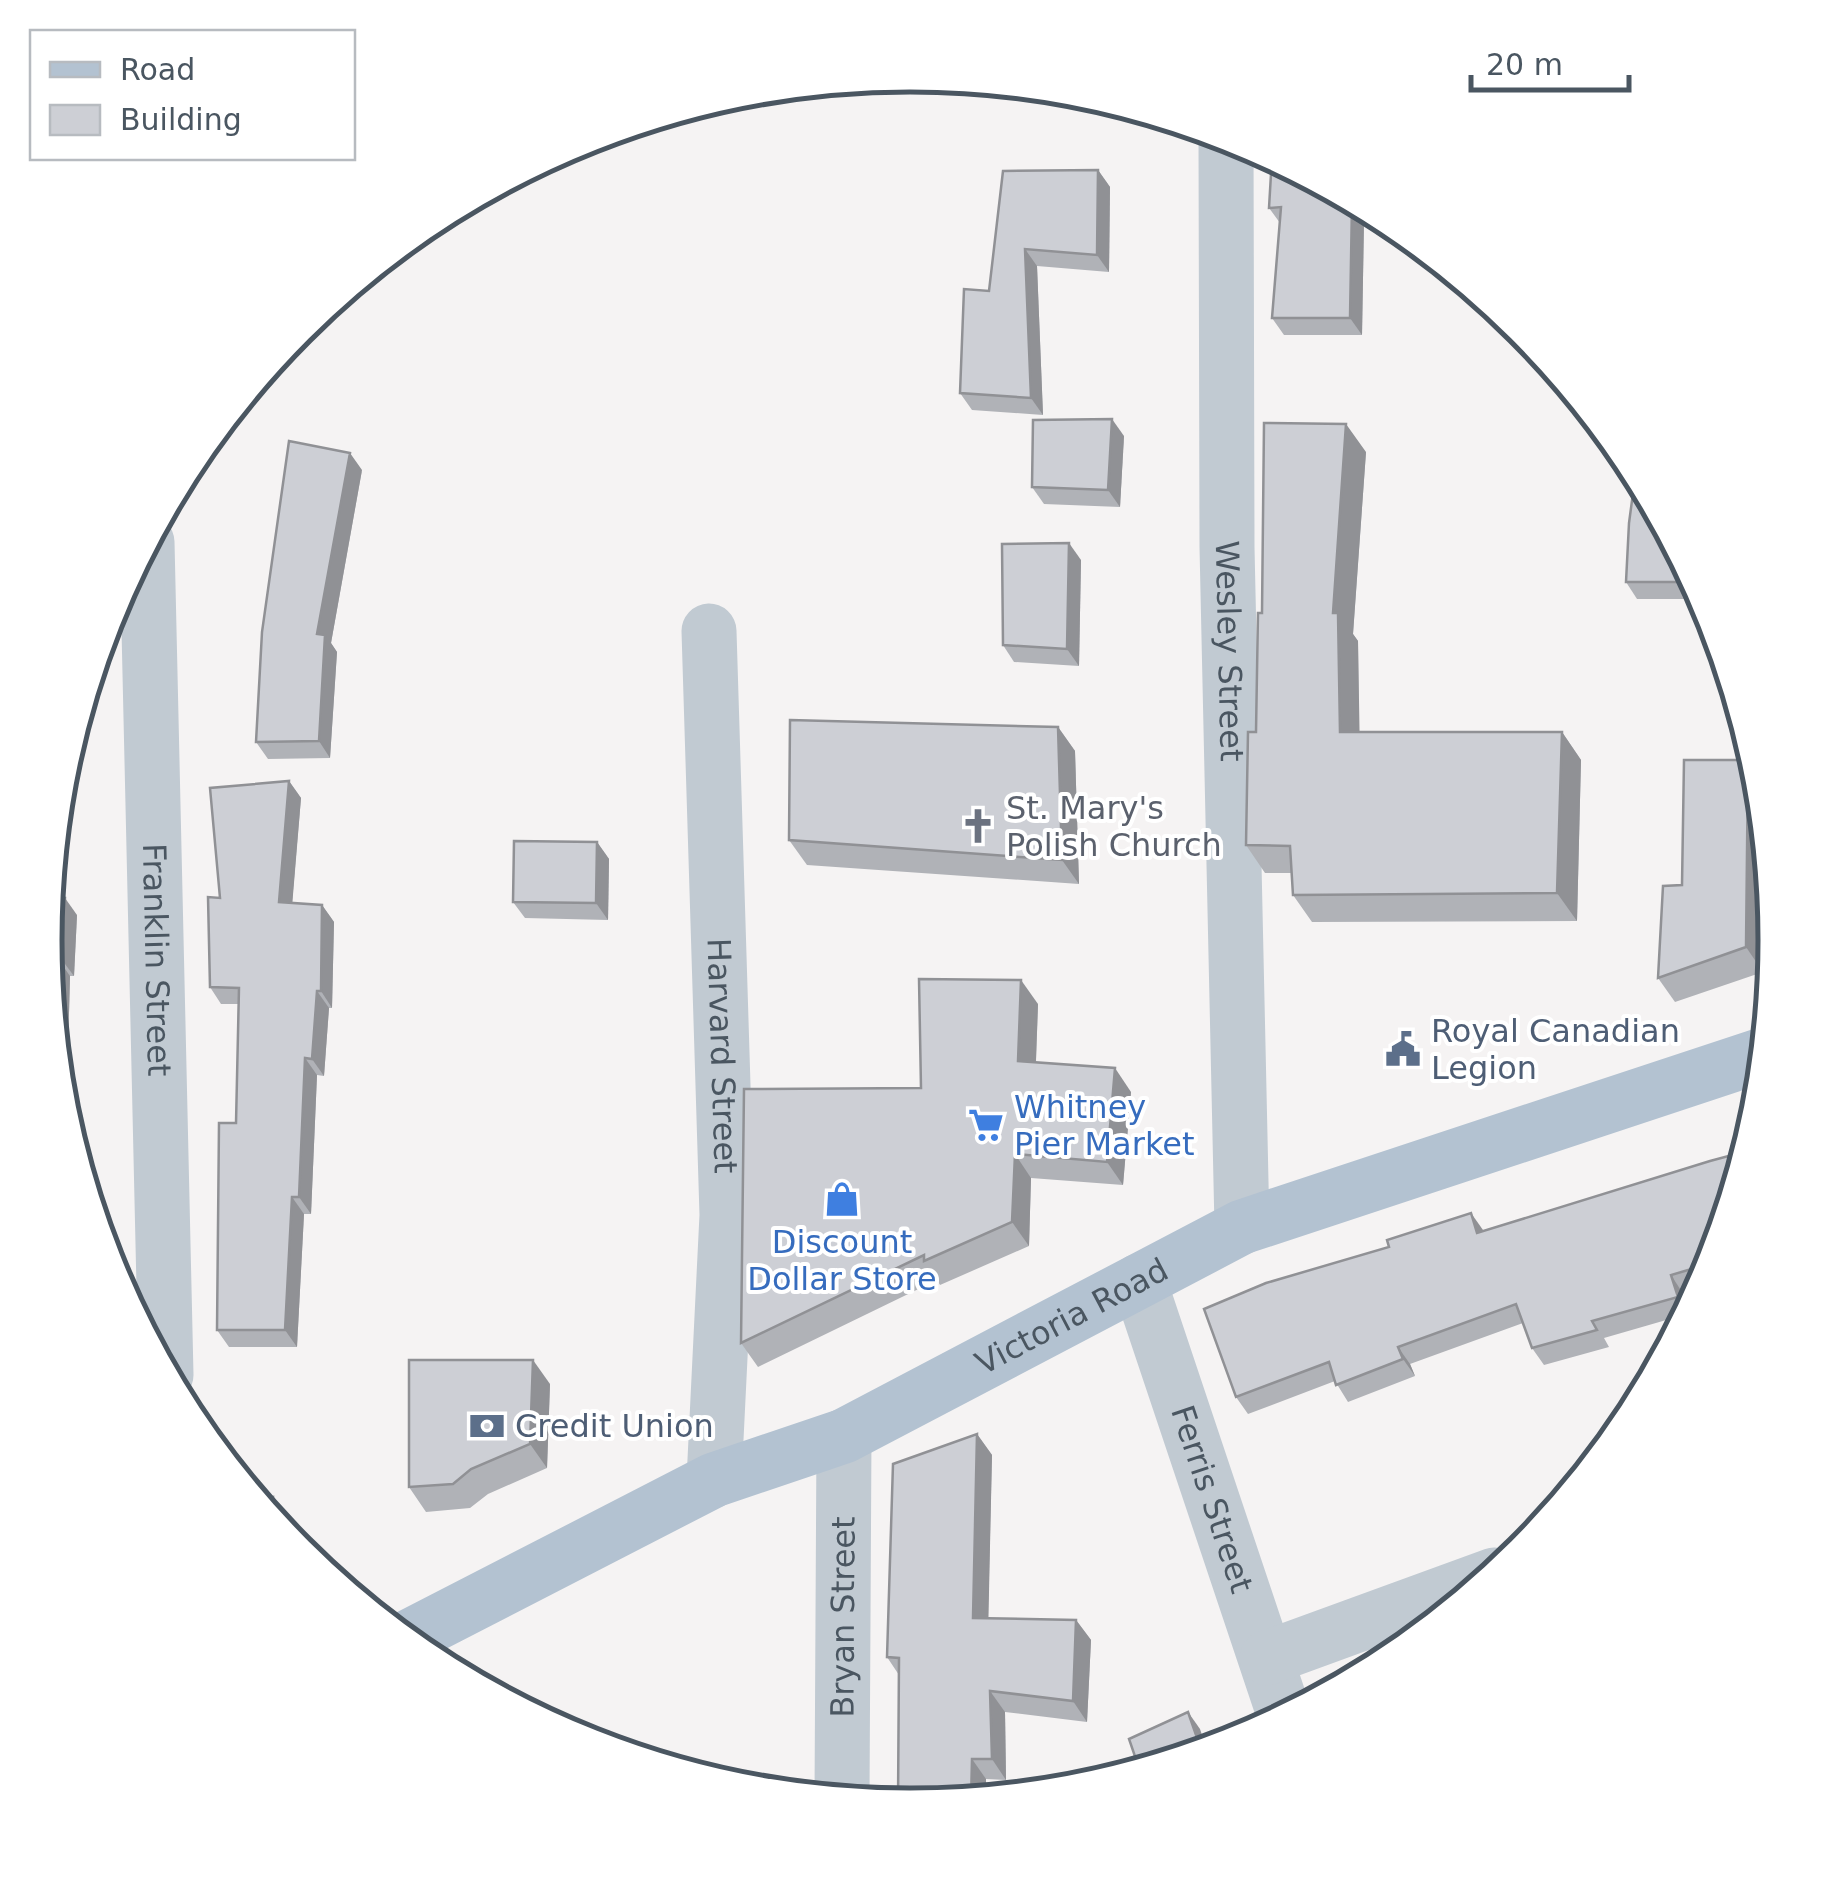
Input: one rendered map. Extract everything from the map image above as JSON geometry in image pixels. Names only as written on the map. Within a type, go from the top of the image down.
[{"type":"main road","name":"Victoria Road","points":[[421,1632],[714,1480],[844,1436],[1242,1227],[1750,1059]]},
{"type":"street","name":"Wesley Street","points":[[1226,154],[1227,547],[1242,1227]]},
{"type":"street","name":"Franklin Street","points":[[147,572],[165,1344]]},
{"type":"street","name":"Harvard Street","points":[[709,631],[727,1215],[714,1480]]},
{"type":"street","name":"Ferris Street","points":[[1139,1281],[1281,1703]]},
{"type":"street","name":"Bryan Street","points":[[842,1785],[844,1436]]},
{"type":"street","points":[[1266,1658],[1457,1588]]},
{"type":"building","points":[[1098,170],[1097,255],[1025,249],[1031,398],[960,393],[964,289],[989,291],[1003,171]]},
{"type":"building","points":[[1271,173],[1352,217],[1350,318],[1272,318],[1281,207],[1269,208]]},
{"type":"building","points":[[1112,419],[1108,490],[1032,487],[1033,420]]},
{"type":"building","points":[[1264,423],[1346,424],[1333,613],[1338,613],[1340,732],[1562,732],[1557,893],[1293,895],[1290,846],[1246,845],[1248,732],[1256,732],[1258,613],[1262,613]]},
{"type":"building","points":[[289,441],[350,453],[317,634],[325,635],[319,741],[256,742],[262,632]]},
{"type":"building","points":[[1633,496],[1679,582],[1626,582]]},
{"type":"building","points":[[1069,543],[1067,649],[1003,645],[1002,544]]},
{"type":"building","points":[[790,720],[1058,727],[1062,860],[789,840]]},
{"type":"building","points":[[1684,760],[1739,760],[1747,808],[1746,947],[1658,978],[1663,886],[1682,885]]},
{"type":"building","points":[[289,781],[279,902],[322,905],[321,991],[317,991],[312,1059],[305,1058],[299,1197],[292,1197],[285,1330],[217,1330],[219,1123],[236,1123],[239,988],[210,987],[208,897],[220,898],[210,788]]},
{"type":"building","points":[[514,841],[597,842],[596,903],[513,902]]},
{"type":"building","points":[[919,979],[1021,980],[1018,1061],[1115,1068],[1107,1162],[1015,1154],[1012,1222],[924,1261],[924,1255],[741,1343],[744,1089],[921,1088]]},
{"type":"building","points":[[1731,1155],[1692,1269],[1671,1275],[1678,1297],[1592,1321],[1597,1330],[1532,1348],[1516,1304],[1398,1347],[1403,1359],[1336,1385],[1329,1362],[1236,1397],[1204,1309],[1266,1283],[1389,1247],[1387,1240],[1471,1213],[1477,1233]]},
{"type":"building","name":"Credit Union","points":[[409,1360],[533,1360],[530,1444],[471,1469],[453,1484],[409,1487]]},
{"type":"building","points":[[977,1434],[973,1618],[1076,1620],[1073,1701],[990,1691],[992,1759],[972,1759],[971,1786],[898,1788],[899,1658],[887,1657],[893,1464]]},
{"type":"building","points":[[1188,1712],[1197,1738],[1135,1757],[1129,1739]]},
{"type":"place","name":"St. Mary's Polish Church","points":[[978,826]]},
{"type":"place","name":"Royal Canadian Legion","points":[[1403,1049]]},
{"type":"place","name":"Whitney Pier Market","points":[[986,1125]]},
{"type":"place","name":"Discount Dollar Store","points":[[842,1199]]},
{"type":"place","name":"Credit Union","points":[[487,1426]]}]
